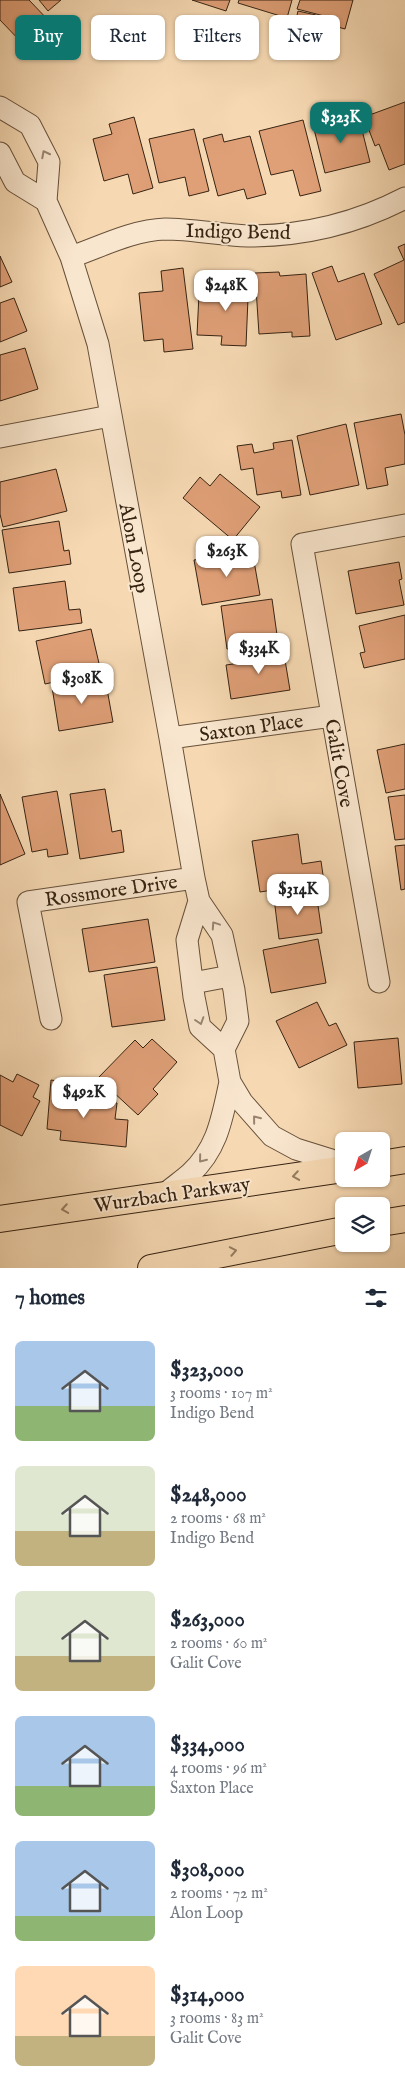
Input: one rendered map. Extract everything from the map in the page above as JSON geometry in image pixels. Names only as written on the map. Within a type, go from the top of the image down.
[{"type":"main road","points":[[390,1162],[405,1160]]},
{"type":"main road","name":"Wurzbach Parkway","points":[[0,1219],[335,1170]]},
{"type":"main road","points":[[390,1222],[405,1219]]},
{"type":"main road","points":[[151,1268],[335,1232]]},
{"type":"street","name":"Alon Loop","points":[[0,107],[30,125],[49,162],[46,201],[70,257],[98,344],[194,878],[199,901],[222,935],[230,976],[238,1021],[224,1049],[200,1027],[187,940],[199,901]]},
{"type":"street","points":[[0,153],[15,182],[46,201]]},
{"type":"street","name":"Indigo Bend","points":[[70,257],[138,234],[165,229],[248,236],[293,233],[334,225],[385,209],[405,198]]},
{"type":"street","points":[[0,437],[110,416]]},
{"type":"street","name":"Galit Cove","points":[[379,982],[302,544],[405,525]]},
{"type":"street","name":"Saxton Place","points":[[170,738],[332,716]]},
{"type":"street","name":"Rossmore Drive","points":[[50,1019],[28,902],[194,878]]},
{"type":"street","points":[[193,983],[230,976]]},
{"type":"street","points":[[224,1049],[230,1082],[242,1102],[272,1136],[296,1149],[335,1161]]},
{"type":"street","points":[[165,1194],[190,1174],[212,1147],[221,1123],[230,1082]]},
{"type":"building","points":[[0,0],[29,0],[43,15],[15,15],[15,36],[0,20]]},
{"type":"building","points":[[39,0],[61,0],[48,11]]},
{"type":"building","points":[[192,0],[230,0],[226,11]]},
{"type":"building","points":[[239,0],[292,0],[288,15],[277,15],[238,3]]},
{"type":"building","points":[[300,0],[353,0],[345,29],[340,28],[340,15],[320,15],[297,9]]},
{"type":"building","points":[[298,11],[316,15],[297,15]]},
{"type":"building","points":[[405,102],[405,164],[389,170],[379,144],[375,146],[364,117]]},
{"type":"building","points":[[358,114],[370,162],[325,173],[313,125]]},
{"type":"building","points":[[134,117],[153,188],[133,194],[128,174],[104,181],[93,139],[112,134],[109,124]]},
{"type":"building","points":[[303,120],[321,191],[300,196],[293,170],[271,175],[259,131]]},
{"type":"building","points":[[194,129],[209,191],[189,196],[185,177],[159,183],[149,139]]},
{"type":"building","points":[[222,134],[224,142],[250,136],[266,194],[247,199],[244,189],[218,196],[203,139]]},
{"type":"building","points":[[405,244],[405,322],[398,325],[374,274],[404,260],[398,247]]},
{"type":"building","points":[[0,256],[12,282],[0,287]]},
{"type":"building","points":[[332,266],[338,282],[364,273],[382,324],[336,340],[312,273]]},
{"type":"building","points":[[183,268],[193,349],[164,352],[163,339],[144,341],[139,293],[163,291],[161,271]]},
{"type":"building","points":[[279,272],[280,276],[306,274],[310,336],[292,337],[292,332],[259,334],[255,273]]},
{"type":"building","points":[[228,273],[249,274],[246,346],[221,345],[222,336],[197,335],[199,294],[227,295]]},
{"type":"building","points":[[14,298],[27,331],[0,342],[0,303]]},
{"type":"building","points":[[25,348],[38,389],[0,401],[0,355]]},
{"type":"building","points":[[401,414],[405,435],[405,464],[385,468],[388,485],[367,489],[354,423]]},
{"type":"building","points":[[346,424],[359,485],[310,495],[297,436]]},
{"type":"building","points":[[292,440],[301,495],[282,498],[281,491],[257,495],[253,468],[241,470],[237,446],[252,444],[254,453],[274,449],[273,443]]},
{"type":"building","points":[[56,469],[67,511],[3,527],[0,514],[0,482]]},
{"type":"building","points":[[220,474],[260,507],[233,540],[183,498],[200,477],[210,486]]},
{"type":"building","points":[[59,521],[64,551],[69,550],[71,564],[9,573],[2,530]]},
{"type":"building","points":[[252,550],[260,595],[202,605],[194,560]]},
{"type":"building","points":[[399,562],[402,579],[399,580],[404,605],[356,614],[348,571]]},
{"type":"building","points":[[65,581],[69,610],[80,609],[82,623],[19,631],[13,588]]},
{"type":"building","points":[[272,599],[278,642],[227,649],[221,606]]},
{"type":"building","points":[[405,615],[405,659],[364,668],[360,653],[365,652],[359,626]]},
{"type":"building","points":[[91,629],[101,672],[45,684],[36,641]]},
{"type":"building","points":[[283,648],[290,690],[231,699],[226,665],[261,660],[260,651]]},
{"type":"building","points":[[105,678],[113,722],[59,731],[52,687]]},
{"type":"building","points":[[405,744],[405,789],[386,793],[377,750]]},
{"type":"building","points":[[105,789],[112,832],[121,830],[124,852],[80,859],[70,794]]},
{"type":"building","points":[[57,791],[68,854],[48,857],[47,849],[32,852],[22,797]]},
{"type":"building","points":[[0,794],[25,854],[0,865]]},
{"type":"building","points":[[405,795],[405,839],[395,840],[388,797]]},
{"type":"building","points":[[298,834],[302,864],[321,861],[324,882],[260,892],[252,841]]},
{"type":"building","points":[[405,845],[405,889],[401,890],[395,846]]},
{"type":"building","points":[[316,892],[322,933],[279,939],[274,898]]},
{"type":"building","points":[[148,919],[155,962],[89,972],[82,929]]},
{"type":"building","points":[[318,939],[326,983],[271,993],[263,950]]},
{"type":"building","points":[[157,967],[165,1020],[112,1027],[104,975]]},
{"type":"building","points":[[317,1002],[329,1026],[336,1023],[347,1045],[299,1068],[276,1021]]},
{"type":"building","points":[[398,1038],[402,1084],[358,1088],[354,1042]]},
{"type":"building","points":[[152,1039],[177,1062],[153,1089],[158,1094],[138,1115],[98,1078],[135,1040],[143,1048]]},
{"type":"building","points":[[17,1074],[39,1085],[33,1097],[40,1101],[22,1136],[0,1125],[0,1075],[13,1082]]},
{"type":"building","points":[[51,1080],[73,1083],[71,1103],[97,1106],[97,1101],[117,1103],[115,1119],[128,1120],[126,1147],[60,1140],[61,1131],[47,1129]]}]
